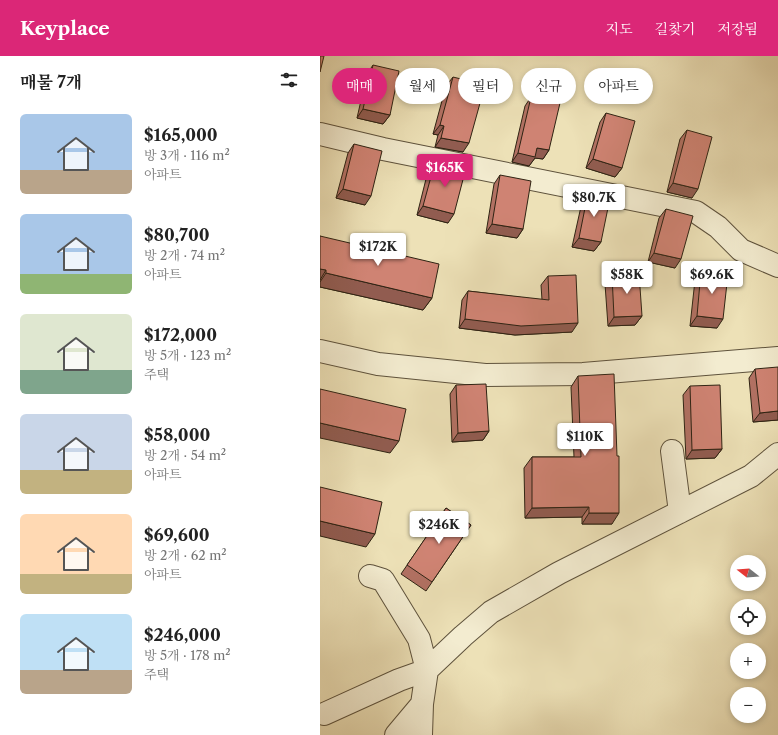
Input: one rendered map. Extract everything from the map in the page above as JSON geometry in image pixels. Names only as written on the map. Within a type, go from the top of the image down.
[{"type":"street","points":[[320,134],[696,212],[718,227],[742,250],[778,266]]},
{"type":"street","points":[[320,352],[378,364],[485,375],[583,374],[778,358]]},
{"type":"street","points":[[672,451],[680,512]]},
{"type":"street","points":[[324,714],[399,680],[427,670],[491,612],[559,573],[751,476],[778,454]]},
{"type":"street","points":[[370,576],[384,580],[419,639],[427,670],[422,704],[421,735]]},
{"type":"street","points":[[396,735],[422,704]]},
{"type":"building","points":[[320,56],[324,56],[320,72]]},
{"type":"building","points":[[373,65],[386,68],[372,68]]},
{"type":"building","points":[[387,68],[395,70],[395,91],[390,115],[363,109],[364,104],[387,104]]},
{"type":"building","points":[[453,77],[458,78],[458,104],[480,104],[469,143],[441,138],[444,126],[440,125],[446,104],[450,104],[450,88]]},
{"type":"building","points":[[529,104],[560,104],[549,150],[537,148],[535,157],[518,153]]},
{"type":"building","points":[[606,113],[635,121],[622,168],[593,159]]},
{"type":"building","points":[[687,130],[712,137],[698,189],[673,183]]},
{"type":"building","points":[[354,144],[382,151],[371,196],[343,189]]},
{"type":"building","points":[[435,162],[466,168],[454,214],[423,206]]},
{"type":"building","points":[[500,175],[531,181],[523,229],[492,224]]},
{"type":"building","points":[[588,193],[610,198],[601,242],[579,238]]},
{"type":"building","points":[[666,209],[693,216],[681,259],[654,253]]},
{"type":"building","points":[[320,236],[439,264],[432,298],[326,273],[326,270],[320,269]]},
{"type":"building","points":[[701,271],[728,274],[723,319],[697,316]]},
{"type":"building","points":[[639,273],[642,316],[614,317],[612,275]]},
{"type":"building","points":[[576,275],[578,323],[521,326],[465,319],[468,291],[549,300],[548,276]]},
{"type":"building","points":[[778,367],[778,411],[760,413],[755,369]]},
{"type":"building","points":[[614,374],[617,456],[619,456],[619,513],[589,513],[589,507],[532,508],[532,457],[581,457],[578,376]]},
{"type":"building","points":[[486,384],[489,431],[458,433],[456,385]]},
{"type":"building","points":[[720,385],[722,449],[692,450],[690,386]]},
{"type":"building","points":[[320,389],[406,409],[399,441],[320,423]]},
{"type":"building","points":[[320,487],[382,502],[375,534],[320,521]]},
{"type":"building","points":[[446,508],[471,525],[432,582],[407,565]]}]
